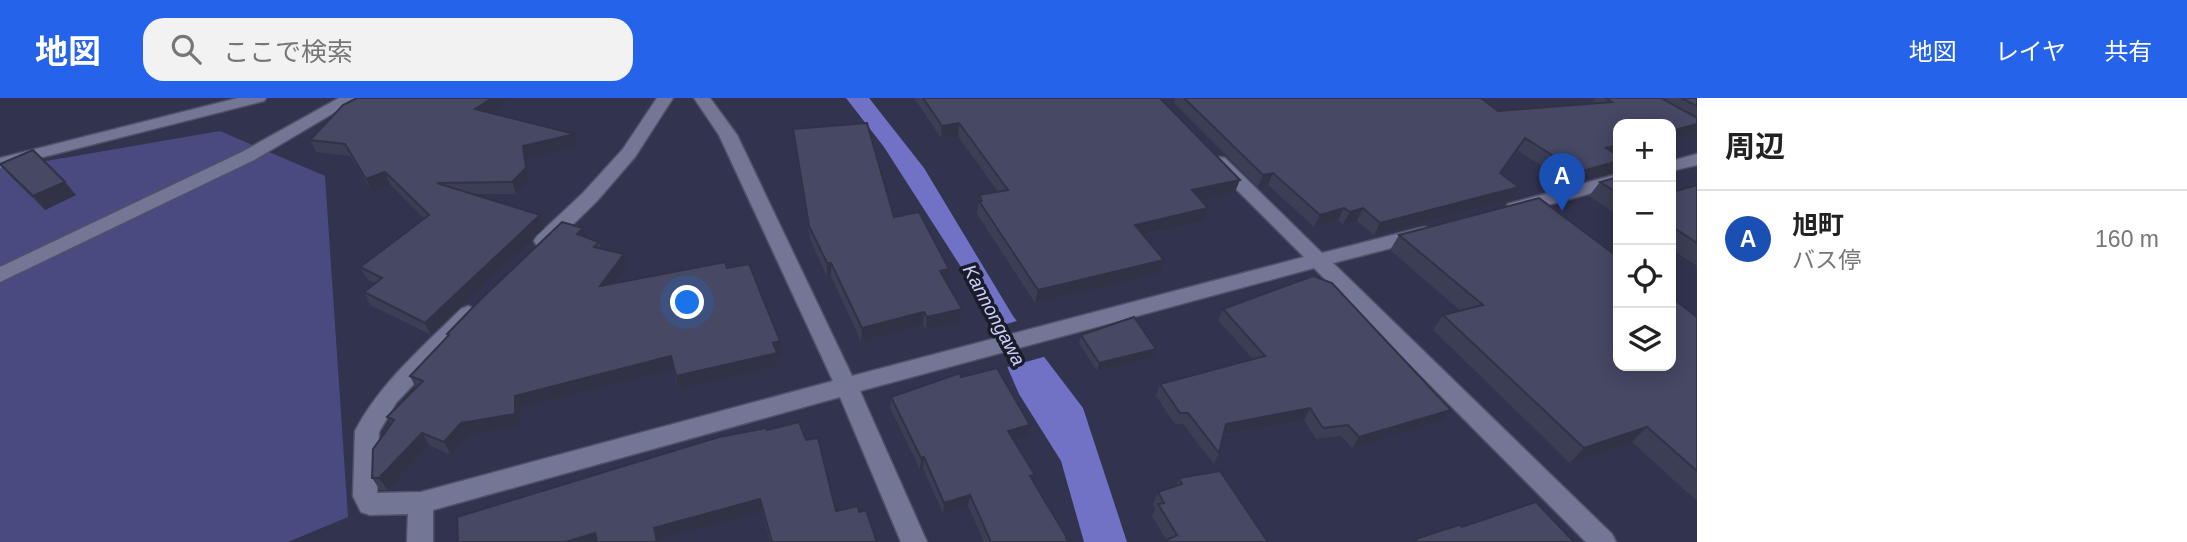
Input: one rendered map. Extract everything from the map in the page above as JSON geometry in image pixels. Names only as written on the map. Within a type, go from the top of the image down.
[{"type":"street","points":[[0,163],[258,98]]},
{"type":"street","points":[[533,251],[590,197],[629,153],[665,98]]},
{"type":"street","points":[[702,98],[728,135],[846,388],[914,542]]},
{"type":"street","points":[[0,275],[248,156],[338,100]]},
{"type":"street","points":[[1203,146],[1603,542]]},
{"type":"street","points":[[1676,165],[1697,159]]},
{"type":"street","points":[[1491,215],[1613,181]]},
{"type":"street","points":[[485,297],[388,397],[367,431],[365,496],[370,504],[421,503],[1034,335],[1438,229]]},
{"type":"street","points":[[420,542],[421,503]]},
{"type":"shaded area","points":[[220,131],[325,176],[348,517],[288,542],[0,542],[0,169]]},
{"type":"water","name":"Kannongawa","points":[[846,98],[869,98],[924,168],[1013,316],[1083,408],[1127,542],[1084,542],[1061,461],[1019,394],[970,281],[884,147]]},
{"type":"pier","points":[[1020,320],[1047,356],[1004,368],[987,330]]},
{"type":"building","points":[[357,98],[492,98],[475,109],[575,134],[523,146],[526,168],[512,182],[437,183],[540,215],[425,323],[364,292],[382,278],[360,267],[429,215],[385,172],[366,179],[345,144],[310,140],[343,105]]},
{"type":"building","points":[[923,98],[1160,98],[1240,180],[1192,190],[1208,208],[1135,225],[1164,260],[1038,290],[979,201],[982,201],[979,195],[1008,190],[959,123],[942,126]]},
{"type":"building","points":[[1184,98],[1481,98],[1498,111],[1612,102],[1605,98],[1661,98],[1697,118],[1697,124],[1676,130],[1676,119],[1613,119],[1613,146],[1606,148],[1613,153],[1613,162],[1579,172],[1525,138],[1500,173],[1519,187],[1380,223],[1363,208],[1350,212],[1344,208],[1320,215],[1273,173],[1263,175]]},
{"type":"building","points":[[1681,98],[1697,98],[1697,106]]},
{"type":"building","points":[[867,123],[894,217],[919,212],[949,269],[940,271],[962,309],[927,317],[924,312],[862,328],[831,263],[827,263],[809,226],[793,129]]},
{"type":"building","points":[[33,150],[65,182],[33,196],[0,164]]},
{"type":"building","points":[[1613,178],[1613,190],[1600,182]]},
{"type":"building","points":[[1697,185],[1697,243],[1676,229],[1677,191]]},
{"type":"building","points":[[1539,198],[1613,253],[1613,371],[1676,371],[1676,301],[1697,317],[1697,471],[1647,427],[1584,448],[1443,315],[1483,305],[1399,235]]},
{"type":"building","points":[[562,222],[583,228],[577,234],[599,242],[594,247],[624,254],[600,286],[725,262],[727,268],[749,264],[780,341],[773,343],[777,353],[676,376],[671,356],[515,396],[515,414],[461,423],[444,442],[422,433],[379,478],[372,478],[373,449],[394,420],[387,417],[423,381],[410,376],[480,300]]},
{"type":"building","points":[[1313,276],[1332,283],[1451,410],[1359,437],[1348,425],[1323,428],[1310,408],[1226,424],[1219,453],[1188,413],[1180,413],[1160,384],[1265,356],[1223,309]]},
{"type":"building","points":[[1134,317],[1156,349],[1099,363],[1081,335]]},
{"type":"building","points":[[997,368],[1030,425],[1008,431],[1035,475],[1030,476],[1067,542],[991,542],[970,495],[944,503],[924,457],[921,458],[891,397],[960,373],[961,377]]},
{"type":"building","points":[[799,422],[806,440],[818,438],[836,511],[858,506],[859,512],[866,510],[877,542],[772,542],[760,499],[654,528],[657,542],[597,542],[595,533],[566,542],[458,542],[457,517],[719,437]]},
{"type":"building","points":[[1220,471],[1268,542],[1168,542],[1167,540],[1177,535],[1158,504],[1164,503],[1158,492],[1182,484],[1179,478]]},
{"type":"building","points":[[1536,502],[1574,542],[1418,542],[1415,539],[1459,525],[1462,527]]},
{"type":"place","name":"旭町","points":[[1562,211]]}]
